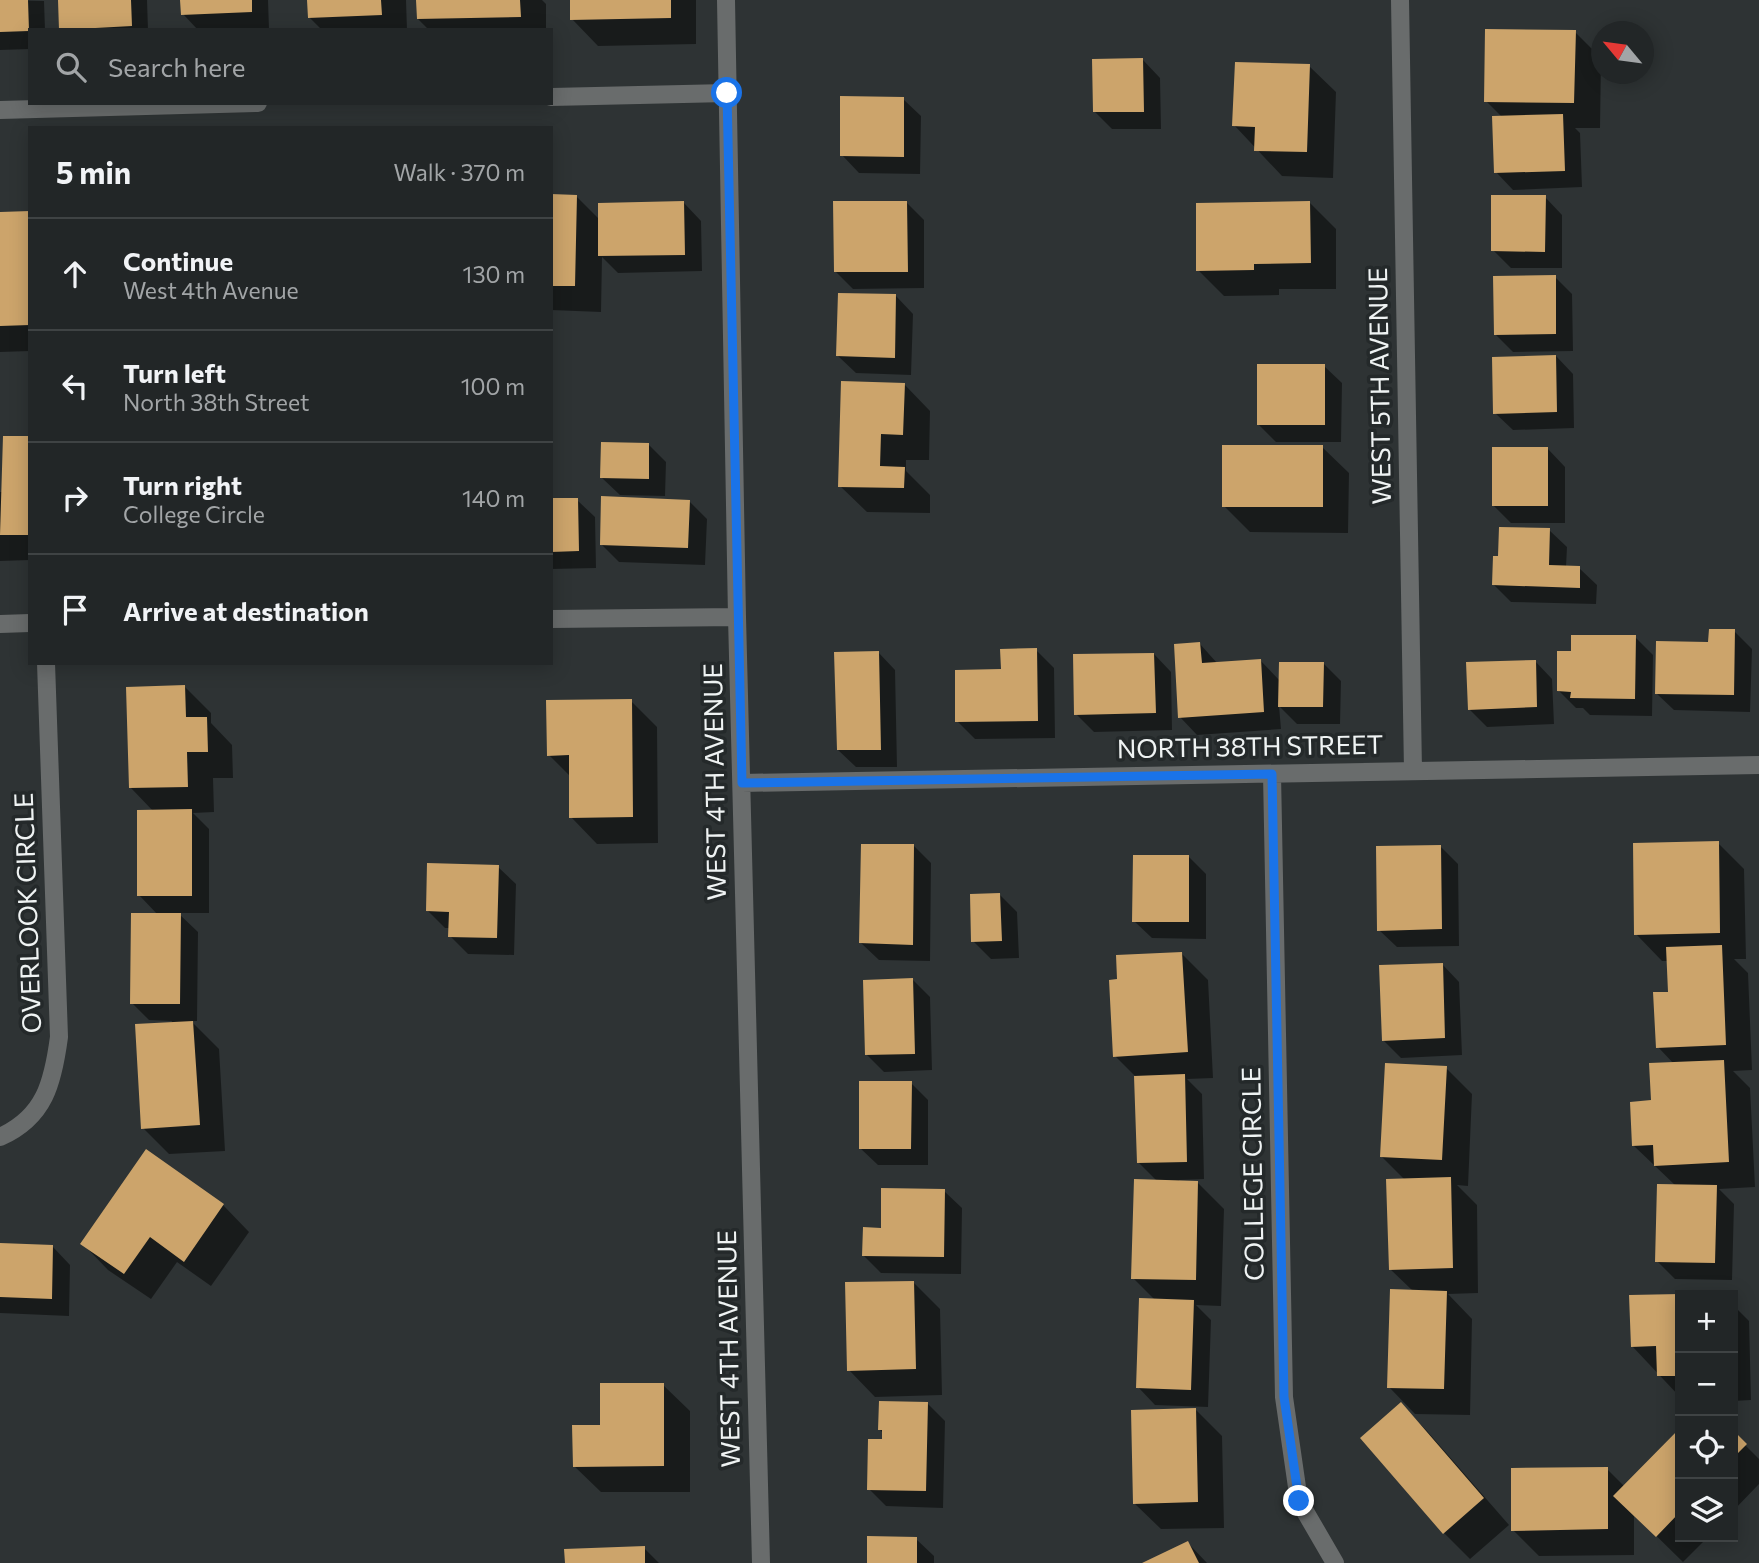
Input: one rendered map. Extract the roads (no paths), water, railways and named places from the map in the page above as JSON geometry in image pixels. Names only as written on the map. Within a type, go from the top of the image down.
[{"type":"street","name":"WEST 4TH AVENUE","points":[[726,0],[737,617],[761,1563]]},
{"type":"street","name":"WEST 5TH AVENUE","points":[[1400,0],[1413,771]]},
{"type":"street","points":[[553,97],[727,93]]},
{"type":"street","points":[[0,110],[184,105]]},
{"type":"street","points":[[553,619],[737,617]]},
{"type":"street","points":[[0,624],[28,623]]},
{"type":"street","name":"OVERLOOK CIRCLE","points":[[0,1137],[19,1129],[41,1106],[55,1072],[59,1037],[46,665]]},
{"type":"street","name":"NORTH 38TH STREET","points":[[742,783],[1759,765]]},
{"type":"street","name":"COLLEGE CIRCLE","points":[[1272,774],[1284,1397],[1299,1501],[1335,1563]]}]
